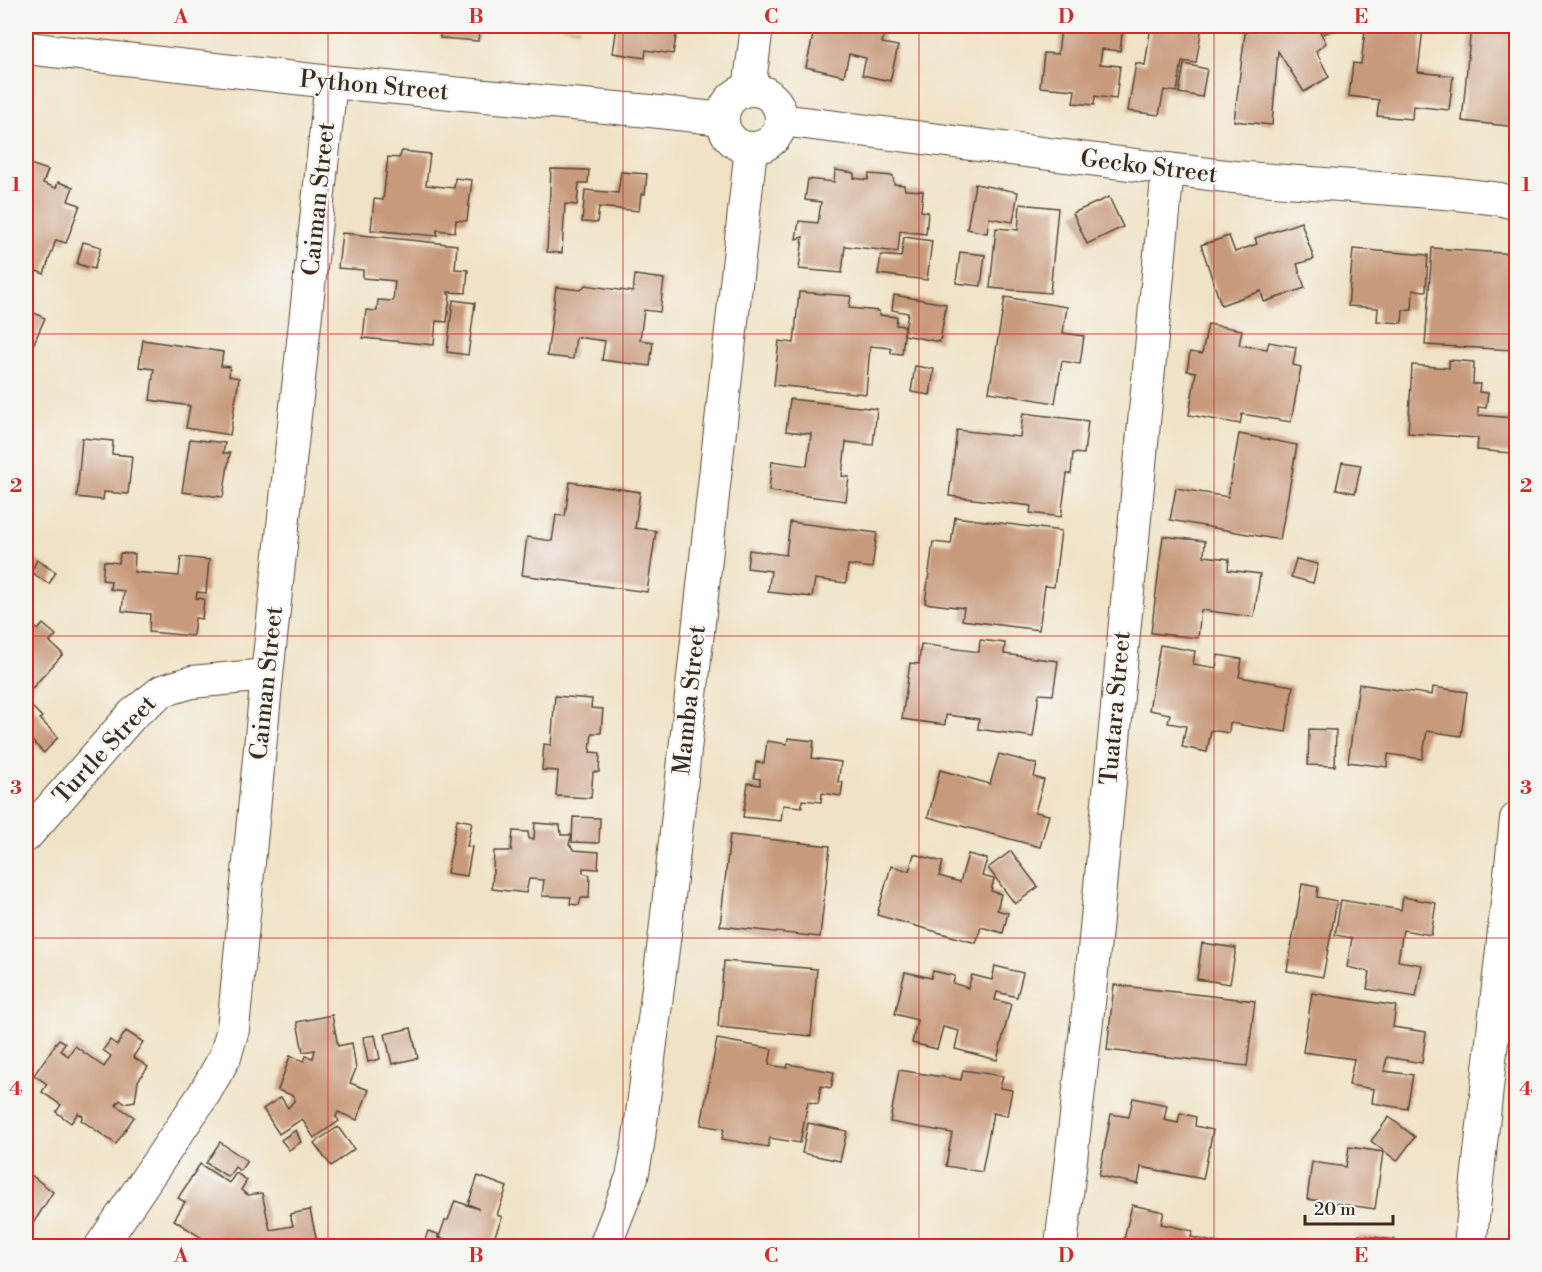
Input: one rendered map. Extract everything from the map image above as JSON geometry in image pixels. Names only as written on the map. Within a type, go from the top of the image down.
[{"type":"street","points":[[749,90],[757,26]]},
{"type":"street","name":"Python Street","points":[[26,48],[331,82],[723,119]]},
{"type":"street","name":"Caiman Street","points":[[101,1246],[204,1094],[225,1057],[234,1021],[267,675],[331,82]]},
{"type":"street","points":[[749,90],[769,95],[778,106],[781,120],[778,132],[769,142],[751,148],[735,142],[725,128],[723,119],[730,101],[738,94],[749,90]]},
{"type":"street","name":"Gecko Street","points":[[781,120],[1168,170],[1457,194],[1500,199],[1516,204]]},
{"type":"street","name":"Mamba Street","points":[[605,1246],[632,1177],[638,1144],[665,933],[751,148]]},
{"type":"street","name":"Tuatara Street","points":[[1061,1246],[1089,1003],[1168,170]]},
{"type":"street","name":"Turtle Street","points":[[26,836],[133,714],[162,691],[192,682],[267,675]]},
{"type":"street","points":[[1470,1246],[1516,819]]},
{"type":"building","points":[[441,26],[480,26],[478,41],[440,38]]},
{"type":"building","points":[[557,26],[580,26],[579,30]]},
{"type":"building","points":[[617,26],[678,26],[673,54],[646,50],[645,58],[613,53]]},
{"type":"building","points":[[815,26],[886,26],[882,43],[898,46],[890,81],[862,75],[866,58],[849,54],[844,76],[806,67]]},
{"type":"building","points":[[1078,26],[1123,26],[1120,51],[1102,49],[1100,64],[1120,66],[1116,99],[1095,96],[1094,105],[1073,103],[1075,90],[1040,87],[1044,53],[1058,54],[1061,28],[1078,30]]},
{"type":"building","points":[[1151,26],[1202,26],[1196,63],[1182,61],[1177,92],[1164,90],[1159,115],[1128,111],[1136,63],[1145,65]]},
{"type":"building","points":[[1246,26],[1317,26],[1326,43],[1316,51],[1329,77],[1304,92],[1278,51],[1272,125],[1234,121]]},
{"type":"building","points":[[1318,26],[1339,26],[1324,34]]},
{"type":"building","points":[[1392,26],[1423,28],[1418,72],[1453,76],[1449,110],[1413,106],[1412,119],[1377,116],[1379,100],[1349,96],[1353,63],[1361,64],[1365,30],[1391,33]]},
{"type":"building","points":[[1471,26],[1516,28],[1516,127],[1462,121]]},
{"type":"building","points":[[1184,64],[1207,69],[1202,97],[1179,93]]},
{"type":"building","points":[[402,151],[430,154],[426,185],[454,188],[455,178],[472,180],[467,221],[456,220],[455,232],[437,230],[437,236],[371,230],[374,199],[383,200],[388,157],[399,158]]},
{"type":"building","points":[[27,163],[48,170],[43,183],[56,188],[58,182],[73,187],[68,201],[80,205],[66,243],[56,240],[44,274],[26,267]]},
{"type":"building","points":[[551,169],[589,170],[588,183],[579,183],[577,205],[565,204],[562,253],[547,252]]},
{"type":"building","points":[[835,170],[854,173],[854,178],[868,180],[869,174],[893,176],[894,184],[904,185],[905,190],[923,191],[921,211],[928,212],[926,234],[900,231],[898,252],[845,246],[842,273],[799,269],[803,237],[796,239],[799,221],[818,223],[821,202],[805,200],[808,179],[834,182]]},
{"type":"building","points":[[621,172],[647,174],[645,194],[641,194],[639,211],[599,207],[597,223],[582,222],[585,190],[618,193]]},
{"type":"building","points":[[975,184],[1018,192],[1013,222],[989,218],[987,233],[967,229]]},
{"type":"building","points":[[1109,197],[1123,227],[1087,244],[1073,213]]},
{"type":"building","points":[[1020,204],[1058,208],[1050,293],[990,288],[996,228],[1018,230]]},
{"type":"building","points":[[1301,222],[1314,259],[1297,264],[1305,288],[1264,302],[1261,291],[1221,305],[1201,245],[1229,236],[1235,252],[1257,244],[1255,238]]},
{"type":"building","points":[[342,233],[457,245],[455,269],[468,270],[466,293],[448,292],[450,295],[447,322],[436,321],[434,345],[363,338],[366,310],[377,311],[378,300],[393,301],[395,281],[363,278],[363,270],[338,268]]},
{"type":"building","points":[[904,237],[932,241],[927,280],[878,274],[881,255],[901,257]]},
{"type":"building","points":[[83,242],[101,247],[94,269],[77,264]]},
{"type":"building","points":[[1432,248],[1516,254],[1513,350],[1425,345]]},
{"type":"building","points":[[1353,249],[1428,255],[1426,291],[1413,290],[1412,310],[1403,310],[1402,323],[1377,321],[1378,308],[1348,306]]},
{"type":"building","points":[[960,252],[985,255],[981,286],[956,283]]},
{"type":"building","points":[[635,275],[664,279],[660,312],[644,310],[640,340],[653,342],[650,366],[602,360],[605,341],[576,337],[573,359],[547,356],[556,287],[581,290],[585,285],[633,292]]},
{"type":"building","points":[[799,292],[851,296],[849,308],[879,311],[879,315],[897,317],[896,325],[905,326],[902,354],[891,353],[891,348],[870,346],[866,394],[774,385],[779,341],[794,343]]},
{"type":"building","points":[[894,295],[946,304],[940,342],[904,335],[908,313],[892,310]]},
{"type":"building","points":[[1005,297],[1067,307],[1063,333],[1084,336],[1080,364],[1062,361],[1055,403],[989,392]]},
{"type":"building","points":[[453,300],[475,303],[468,355],[447,352]]},
{"type":"building","points":[[26,309],[45,318],[26,361]]},
{"type":"building","points":[[1208,324],[1242,330],[1239,345],[1267,349],[1269,342],[1296,347],[1293,365],[1301,367],[1291,422],[1242,414],[1240,424],[1189,415],[1196,372],[1187,371],[1190,352],[1202,354]]},
{"type":"building","points":[[143,340],[223,352],[221,366],[230,367],[229,376],[239,378],[230,435],[186,428],[190,406],[150,400],[154,369],[139,367]]},
{"type":"building","points":[[1449,360],[1474,362],[1473,384],[1480,384],[1479,392],[1488,393],[1486,408],[1478,407],[1478,415],[1513,418],[1511,453],[1477,450],[1478,438],[1408,433],[1412,365],[1449,368]]},
{"type":"building","points":[[915,366],[934,369],[930,395],[911,392]]},
{"type":"building","points":[[790,399],[877,409],[873,445],[846,442],[842,476],[849,477],[846,501],[769,491],[772,461],[807,466],[811,434],[786,431]]},
{"type":"building","points":[[1023,413],[1088,421],[1084,454],[1073,453],[1071,474],[1067,474],[1061,517],[1030,513],[1031,506],[949,496],[957,430],[1020,437]]},
{"type":"building","points":[[1239,434],[1297,445],[1280,540],[1170,520],[1176,488],[1228,497]]},
{"type":"building","points":[[82,438],[113,441],[112,454],[132,456],[128,494],[104,492],[103,500],[77,497]]},
{"type":"building","points":[[190,439],[225,443],[223,453],[230,453],[223,497],[182,492]]},
{"type":"building","points":[[1342,462],[1361,465],[1355,493],[1336,489]]},
{"type":"building","points":[[570,482],[640,492],[635,528],[656,531],[647,592],[522,575],[527,537],[552,541],[556,515],[565,516]]},
{"type":"building","points":[[955,517],[1061,531],[1054,587],[1045,586],[1039,630],[962,620],[964,608],[925,603],[933,542],[951,544]]},
{"type":"building","points":[[790,522],[877,533],[872,568],[848,565],[846,583],[815,579],[812,597],[768,592],[771,571],[747,568],[749,550],[786,555]]},
{"type":"building","points":[[1163,536],[1205,541],[1204,556],[1229,559],[1228,570],[1260,574],[1254,617],[1201,610],[1198,638],[1151,633]]},
{"type":"building","points":[[120,553],[135,554],[134,572],[179,576],[181,557],[209,560],[206,593],[197,592],[196,598],[204,599],[202,619],[195,618],[193,636],[149,632],[150,614],[122,611],[124,591],[110,589],[111,581],[102,580],[104,561],[119,563]]},
{"type":"building","points":[[1296,559],[1318,564],[1313,583],[1291,577]]},
{"type":"building","points":[[37,560],[56,572],[49,584],[31,572]]},
{"type":"building","points":[[27,620],[38,630],[43,624],[56,635],[50,642],[63,654],[26,695],[26,622]]},
{"type":"building","points":[[980,640],[1005,643],[1004,654],[1058,661],[1053,695],[1039,694],[1033,737],[978,729],[979,719],[946,715],[945,725],[902,719],[910,663],[919,664],[921,644],[979,652]]},
{"type":"building","points":[[1160,645],[1195,651],[1193,664],[1216,668],[1218,655],[1242,659],[1239,677],[1293,686],[1286,732],[1230,723],[1229,733],[1211,730],[1207,752],[1182,747],[1186,726],[1168,723],[1170,714],[1149,710]]},
{"type":"building","points":[[1359,684],[1432,695],[1433,687],[1467,692],[1461,736],[1427,731],[1422,759],[1388,754],[1387,767],[1348,762]]},
{"type":"building","points":[[555,696],[592,699],[591,708],[603,709],[601,733],[592,733],[590,752],[600,753],[599,772],[593,772],[591,798],[556,796],[558,771],[542,770],[544,744],[551,745]]},
{"type":"building","points":[[26,701],[58,737],[44,753],[26,735]]},
{"type":"building","points":[[1309,729],[1336,730],[1335,766],[1308,765]]},
{"type":"building","points":[[788,738],[814,741],[812,758],[841,762],[838,782],[843,782],[841,796],[822,793],[821,802],[802,800],[802,807],[783,805],[781,821],[743,817],[748,783],[760,785],[760,779],[754,778],[756,762],[764,763],[767,741],[787,744]]},
{"type":"building","points":[[999,754],[1037,764],[1034,777],[1044,780],[1035,812],[1049,815],[1040,847],[928,817],[940,770],[990,784]]},
{"type":"building","points":[[573,817],[600,818],[599,843],[572,842]]},
{"type":"building","points":[[457,819],[472,822],[467,846],[472,847],[467,876],[447,873]]},
{"type":"building","points":[[535,823],[560,825],[561,835],[572,835],[569,844],[574,850],[599,852],[598,869],[583,868],[583,873],[590,875],[589,898],[581,898],[579,905],[570,904],[571,897],[542,896],[544,880],[529,879],[526,893],[492,889],[494,851],[511,851],[513,831],[528,832],[529,839],[534,839]]},
{"type":"building","points":[[730,835],[830,846],[820,937],[720,926]]},
{"type":"building","points":[[1011,851],[1038,887],[1015,904],[988,868]]},
{"type":"building","points":[[914,854],[943,862],[939,876],[960,882],[968,854],[987,859],[982,876],[994,879],[991,891],[1001,894],[997,910],[1008,913],[1003,933],[981,927],[976,943],[877,915],[891,866],[909,871]]},
{"type":"building","points":[[1302,884],[1318,887],[1317,897],[1337,901],[1323,977],[1287,971]]},
{"type":"building","points":[[1403,897],[1436,903],[1431,935],[1403,930],[1398,961],[1422,965],[1416,997],[1367,989],[1370,972],[1347,967],[1352,938],[1335,935],[1341,900],[1401,910]]},
{"type":"building","points":[[1202,943],[1236,948],[1230,984],[1197,979]]},
{"type":"building","points":[[724,961],[817,969],[811,1036],[718,1027]]},
{"type":"building","points":[[995,966],[1023,973],[1017,997],[997,992],[995,1000],[1011,1004],[997,1060],[955,1049],[959,1031],[943,1027],[937,1049],[912,1043],[917,1020],[895,1014],[905,972],[931,978],[933,971],[955,976],[953,983],[968,988],[972,975],[992,980]]},
{"type":"building","points":[[1114,985],[1255,1001],[1247,1066],[1107,1050]]},
{"type":"building","points":[[1312,993],[1396,1006],[1393,1027],[1426,1032],[1422,1063],[1387,1057],[1384,1071],[1413,1075],[1407,1109],[1372,1103],[1374,1089],[1349,1085],[1354,1059],[1303,1052]]},
{"type":"building","points":[[332,1015],[338,1046],[352,1043],[356,1069],[350,1083],[369,1090],[357,1120],[338,1112],[336,1117],[339,1121],[314,1138],[302,1119],[279,1134],[263,1109],[281,1097],[288,1108],[294,1101],[294,1096],[278,1090],[290,1056],[304,1061],[306,1056],[313,1058],[315,1050],[303,1052],[297,1022]]},
{"type":"building","points":[[411,1028],[418,1058],[392,1064],[385,1034]]},
{"type":"building","points":[[126,1031],[143,1042],[133,1057],[148,1067],[138,1081],[135,1101],[124,1103],[120,1100],[116,1105],[134,1117],[116,1144],[81,1120],[83,1116],[78,1113],[71,1123],[56,1112],[61,1105],[42,1092],[47,1084],[34,1075],[59,1039],[65,1043],[60,1050],[68,1056],[75,1046],[104,1067],[111,1056],[103,1050],[110,1040],[117,1045]]},
{"type":"building","points":[[375,1035],[380,1059],[368,1062],[363,1037]]},
{"type":"building","points":[[717,1039],[772,1049],[769,1065],[787,1068],[788,1064],[834,1072],[831,1088],[821,1086],[818,1104],[808,1102],[800,1143],[770,1138],[768,1147],[722,1139],[724,1129],[701,1125]]},
{"type":"building","points":[[899,1070],[961,1080],[963,1070],[1003,1076],[1000,1088],[1012,1090],[1007,1116],[993,1113],[982,1172],[946,1166],[952,1133],[890,1122]]},
{"type":"building","points":[[1133,1098],[1167,1105],[1164,1120],[1178,1123],[1180,1113],[1196,1117],[1195,1126],[1213,1130],[1203,1179],[1141,1167],[1138,1184],[1099,1176],[1111,1114],[1129,1117]]},
{"type":"building","points":[[1389,1117],[1415,1137],[1397,1161],[1371,1141]]},
{"type":"building","points":[[808,1123],[847,1131],[840,1161],[802,1153]]},
{"type":"building","points":[[338,1127],[354,1149],[331,1166],[314,1143]]},
{"type":"building","points":[[296,1130],[301,1142],[289,1150],[281,1140]]},
{"type":"building","points":[[220,1142],[247,1161],[240,1171],[235,1167],[228,1177],[206,1163]]},
{"type":"building","points":[[1349,1147],[1383,1152],[1375,1209],[1307,1199],[1312,1162],[1346,1167]]},
{"type":"building","points":[[200,1164],[229,1183],[236,1173],[247,1180],[241,1190],[248,1195],[262,1193],[270,1230],[293,1226],[290,1214],[310,1210],[318,1246],[226,1246],[225,1242],[214,1246],[174,1220],[185,1202],[178,1198]]},
{"type":"building","points":[[26,1171],[53,1192],[26,1235]]},
{"type":"building","points":[[478,1176],[507,1187],[497,1215],[502,1217],[491,1246],[457,1246],[458,1244],[439,1237],[455,1201],[479,1209],[468,1204]]},
{"type":"building","points":[[1132,1205],[1164,1212],[1161,1224],[1193,1231],[1191,1237],[1231,1246],[1150,1246],[1124,1239]]},
{"type":"building","points":[[428,1231],[438,1234],[438,1238],[450,1243],[449,1246],[423,1246]]},
{"type":"building","points":[[1358,1235],[1395,1240],[1394,1246],[1356,1246]]}]
